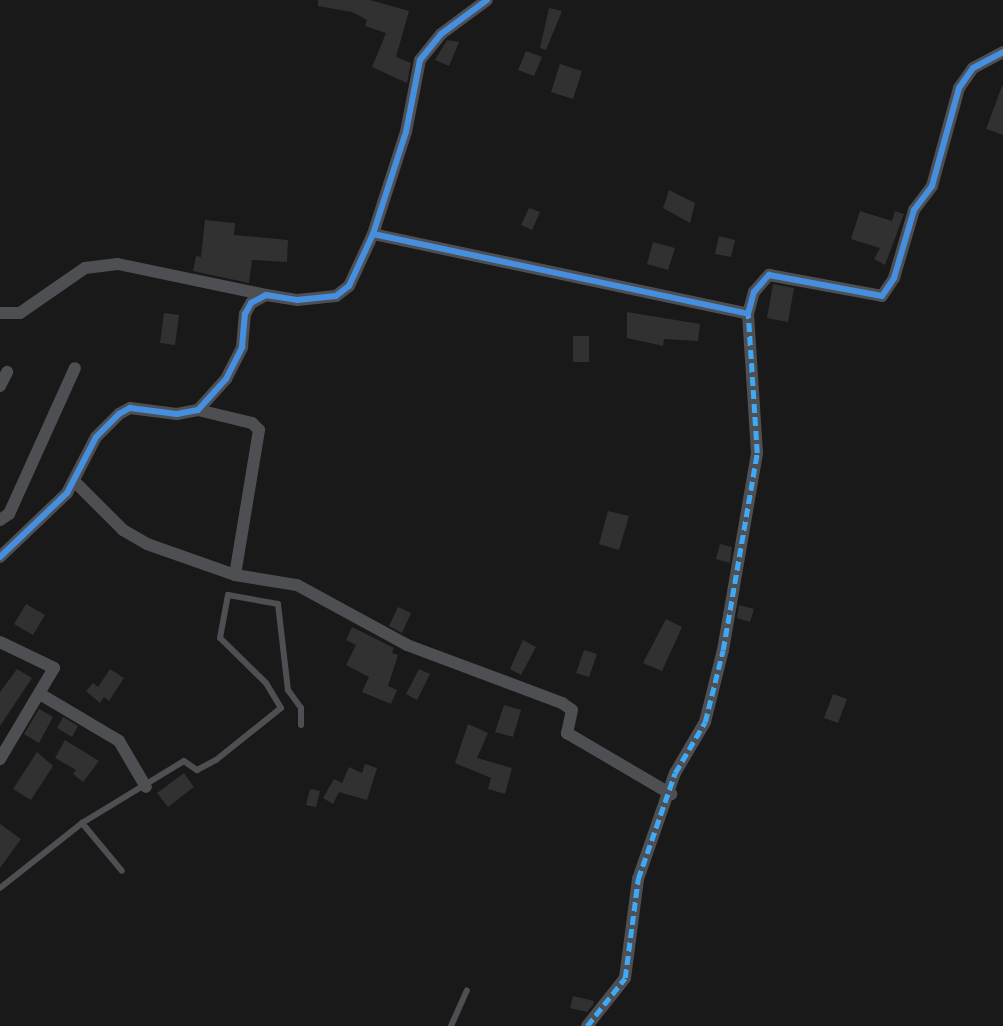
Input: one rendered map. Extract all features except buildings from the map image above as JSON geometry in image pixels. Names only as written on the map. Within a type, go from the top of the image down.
[{"type":"street","points":[[0,313],[20,313],[85,268],[118,264],[266,296],[297,300],[343,293],[373,234],[406,132],[420,60],[441,34],[487,0]]},
{"type":"street","points":[[587,1026],[625,978],[638,879],[671,794],[675,773],[705,722],[754,479],[758,433],[748,314],[754,292],[769,275],[874,297],[888,291],[911,217],[932,186],[959,88],[973,68],[1003,52]]},
{"type":"street","points":[[373,234],[748,314]]},
{"type":"street","points":[[198,411],[226,379],[242,347],[244,314],[266,296]]},
{"type":"street","points":[[0,520],[9,514],[75,368]]},
{"type":"street","points":[[0,386],[7,372]]},
{"type":"street","points":[[0,557],[75,482],[96,437],[119,414],[130,408],[177,414],[198,411],[252,423],[259,430],[235,575]]},
{"type":"street","points":[[75,482],[123,530],[235,575],[297,585],[407,645],[562,703],[572,710],[567,733],[671,794]]},
{"type":"street","points":[[0,642],[54,668],[0,759]]},
{"type":"street","points":[[40,694],[119,741],[146,787]]},
{"type":"lane","points":[[0,888],[82,823],[146,787],[184,760],[197,770],[216,760],[281,708],[259,676],[223,645],[220,626],[228,595],[278,604],[288,690],[301,708],[301,725]]},
{"type":"lane","points":[[82,823],[122,871]]},
{"type":"lane","points":[[451,1026],[467,990]]},
{"type":"marked path","points":[[587,1026],[625,978],[638,879],[675,773],[705,722],[723,650],[757,453],[748,314]]},
{"type":"cycle path","points":[[0,557],[67,493],[96,437],[119,414],[130,408],[177,414],[198,410],[226,379],[242,347],[245,314],[251,303],[266,295],[297,300],[336,296],[349,286],[373,234],[406,132],[420,60],[441,34],[487,0]]},
{"type":"cycle path","points":[[373,234],[748,314],[754,292],[769,275],[882,296],[894,278],[914,210],[932,186],[959,88],[973,68],[1003,52]]}]
